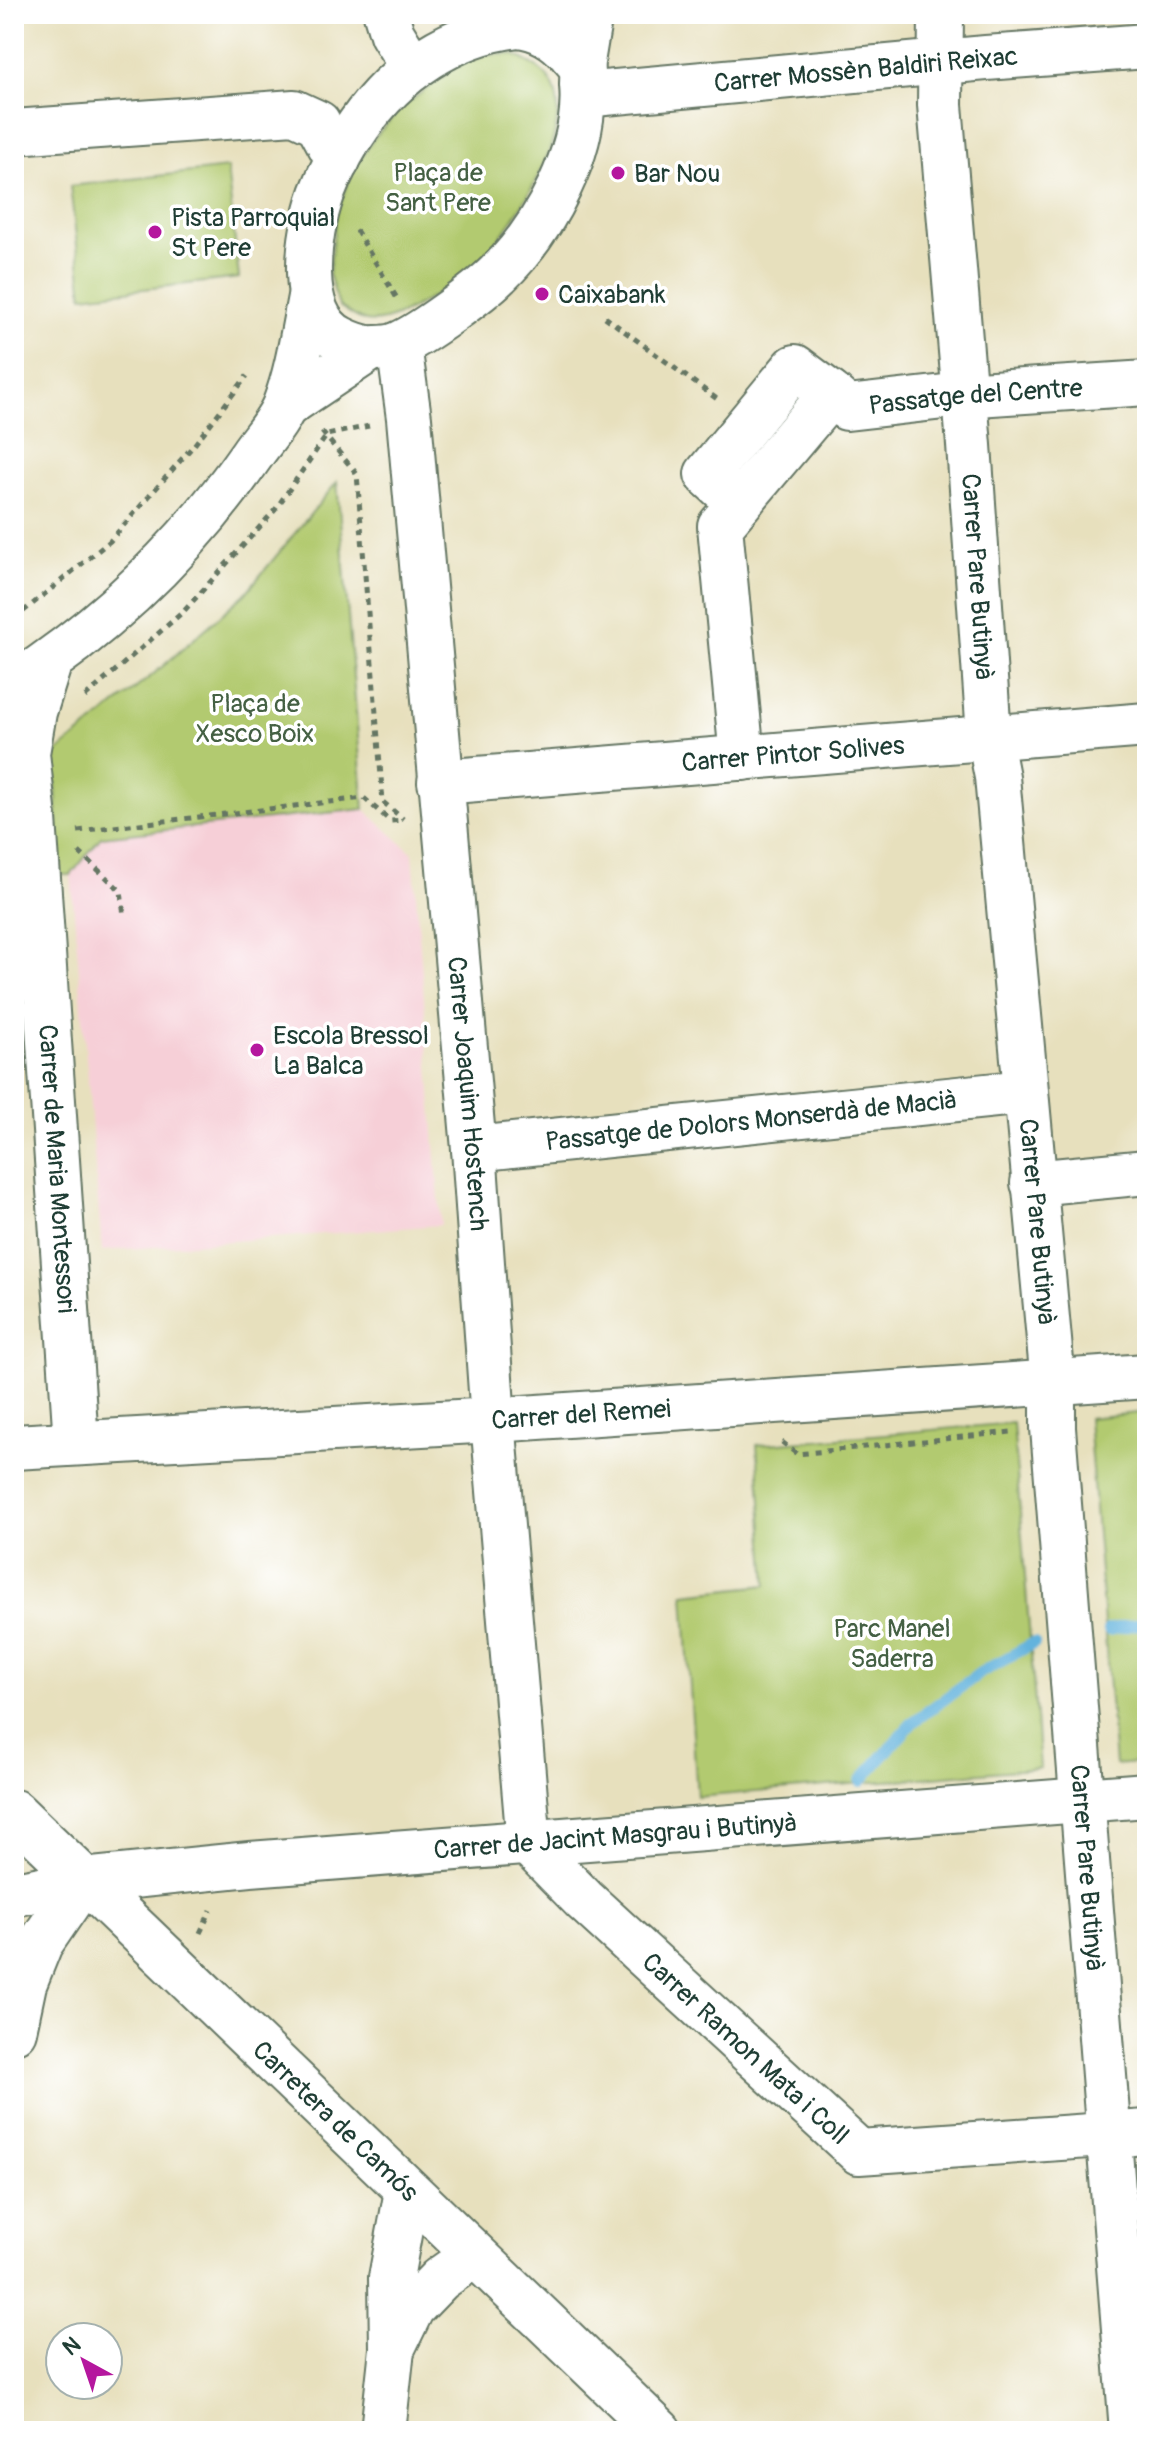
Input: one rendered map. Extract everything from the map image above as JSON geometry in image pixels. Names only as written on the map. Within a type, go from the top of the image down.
[{"type":"street","points":[[386,14],[392,34],[413,68]]},
{"type":"street","points":[[285,406],[396,342],[498,274],[552,202],[570,164],[581,126],[582,82],[590,14]]},
{"type":"street","name":"Carrer Pare Butinyà","points":[[941,14],[940,105],[962,395],[969,445],[989,736],[997,777],[1053,1383],[1053,1428],[1081,1802],[1128,2133],[1136,2409]]},
{"type":"street","points":[[14,685],[50,661],[141,587],[188,537],[234,479],[285,406],[310,297],[313,235],[330,176],[359,124],[413,68],[435,52],[470,35],[527,20],[529,26],[557,39],[582,82]]},
{"type":"street","name":"Carrer Mossèn Baldiri Reixac","points":[[582,82],[940,62],[1147,46]]},
{"type":"street","points":[[14,132],[294,112],[318,123],[330,176]]},
{"type":"street","points":[[310,297],[324,326],[333,335],[396,342]]},
{"type":"street","name":"Carrer Joaquim Hostench","points":[[396,342],[409,418],[425,811],[474,1149],[493,1420],[529,1844]]},
{"type":"street","points":[[739,503],[707,474],[795,367],[831,394]]},
{"type":"street","name":"Passatge del Centre","points":[[742,758],[720,526],[831,394],[847,408],[962,395],[1147,383]]},
{"type":"street","name":"Carrer de Maria Montessori","points":[[50,661],[20,748],[36,850],[76,1442]]},
{"type":"street","name":"Carrer Pintor Solives","points":[[425,811],[742,758],[1147,725]]},
{"type":"street","name":"Passatge de Dolors Monserdà de Macià","points":[[474,1149],[1025,1092]]},
{"type":"street","points":[[1033,1183],[1147,1172]]},
{"type":"street","name":"Carrer del Remei","points":[[14,1447],[493,1420],[1147,1376]]},
{"type":"street","name":"Carrer de Jacint Masgrau i Butinyà","points":[[14,1894],[83,1881],[250,1864],[1147,1795]]},
{"type":"street","name":"Carretera de Camós","points":[[14,1812],[659,2431]]},
{"type":"street","name":"Carrer Ramon Mata i Coll","points":[[529,1844],[584,1900],[859,2152],[1128,2133]]},
{"type":"street","points":[[14,2031],[24,1984],[40,1944],[83,1881]]},
{"type":"street","points":[[383,2431],[392,2349],[391,2278],[407,2191]]},
{"type":"street","points":[[392,2349],[412,2308],[440,2279],[474,2255]]},
{"type":"path","points":[[330,176],[340,202],[405,312],[396,342]]},
{"type":"path","points":[[605,317],[749,422]]},
{"type":"path","points":[[14,619],[110,541],[194,445],[245,380],[327,435],[357,474],[383,802],[425,811]]},
{"type":"path","points":[[81,700],[184,611],[275,510],[327,435]]},
{"type":"path","points":[[78,831],[364,798],[390,821],[425,811]]},
{"type":"path","points":[[84,858],[121,891],[124,916]]},
{"type":"path","points":[[780,1433],[783,1444],[797,1454],[1053,1428]]},
{"type":"shaded area","name":"Escola Bressol La Balca","points":[[364,809],[413,853],[441,1225],[102,1251],[71,875],[101,837]]},
{"type":"green space","name":"Plaça de Sant Pere","points":[[512,54],[531,63],[547,76],[554,88],[558,107],[549,152],[527,198],[487,253],[443,290],[408,311],[384,320],[372,322],[352,315],[339,306],[329,274],[336,214],[352,172],[374,138],[401,108],[454,68],[482,55]]},
{"type":"green space","name":"Pista Parroquial St Pere","points":[[227,168],[239,278],[83,296],[70,186]]},
{"type":"green space","name":"Plaça de Xesco Boix","points":[[337,482],[364,809],[101,837],[71,875],[59,875],[55,754],[245,594]]},
{"type":"green space","points":[[1147,1412],[1147,1762],[1115,1765],[1088,1418]]},
{"type":"green space","name":"Parc Manel Saderra","points":[[1013,1423],[1040,1768],[697,1797],[684,1594],[767,1585],[757,1445]]},
{"type":"waterway","points":[[1108,1630],[1147,1622]]},
{"type":"waterway","points":[[861,1781],[913,1722],[980,1673],[1034,1643]]},
{"type":"place","name":"Bar Nou","points":[[618,173]]},
{"type":"place","name":"Pista Parroquial St Pere","points":[[155,232]]},
{"type":"place","name":"Caixabank","points":[[542,294]]},
{"type":"place","name":"Escola Bressol La Balca","points":[[257,1050]]}]
